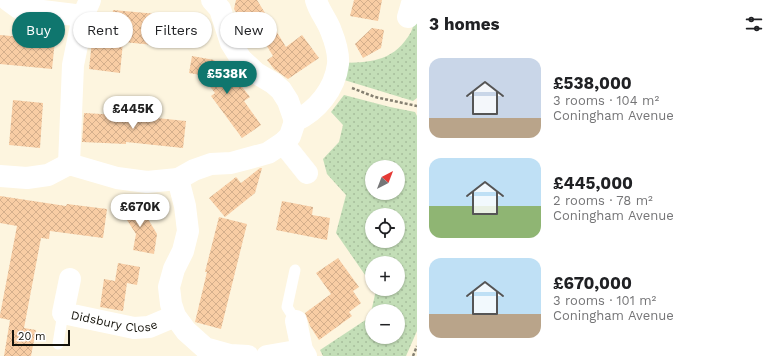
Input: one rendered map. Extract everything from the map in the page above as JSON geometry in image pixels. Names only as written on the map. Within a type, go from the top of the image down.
[{"type":"street","points":[[8,0],[19,8],[86,8],[73,65],[69,164]]},
{"type":"street","points":[[0,176],[27,178],[48,175],[69,164],[117,178],[147,182],[178,179],[194,170],[211,164],[248,160],[268,153],[283,143],[290,136],[295,121],[288,101],[281,90],[274,83],[256,73],[242,59],[231,43],[220,9],[212,0]]},
{"type":"street","points":[[295,121],[307,115],[320,104],[333,81],[338,63],[336,46],[331,30],[316,0]]},
{"type":"street","points":[[283,143],[307,173]]},
{"type":"street","name":"Didsbury Close","points":[[178,179],[185,206],[188,231],[183,251],[174,269],[169,287],[171,304],[175,316],[186,331],[205,348],[230,355],[248,356]]},
{"type":"street","name":"Didsbury Close","points":[[70,279],[63,313],[134,328],[149,327],[175,316]]},
{"type":"street","points":[[267,356],[304,353],[296,321]]},
{"type":"lane","points":[[295,270],[287,307],[296,321]]},
{"type":"lane","points":[[58,344],[63,313]]},
{"type":"path","points":[[333,81],[375,97],[417,106]]},
{"type":"path","points":[[413,356],[417,346]]},
{"type":"green space","points":[[417,11],[417,98],[413,101],[341,79],[345,63],[365,62],[383,58],[398,49],[411,32]]},
{"type":"green space","points":[[344,95],[415,112],[417,116],[417,331],[406,356],[323,356],[320,350],[365,320],[365,344],[405,344],[405,304],[373,304],[375,296],[405,296],[405,256],[365,256],[365,275],[336,233],[346,195],[327,174],[323,159],[339,142],[343,125],[331,112]]},
{"type":"building","points":[[236,0],[257,0],[264,12],[236,12],[234,9]]},
{"type":"building","points":[[354,0],[382,0],[378,21],[350,16]]},
{"type":"building","points":[[113,10],[141,13],[141,44],[133,43],[133,12],[113,12]]},
{"type":"building","points":[[372,28],[384,30],[381,48],[363,58],[355,44]]},
{"type":"building","points":[[277,32],[286,47],[302,35],[319,58],[288,79],[274,69],[267,60],[273,56],[268,48],[277,48]]},
{"type":"building","points":[[0,35],[12,36],[12,48],[54,48],[52,69],[0,64]]},
{"type":"building","points":[[91,48],[122,48],[120,73],[89,69]]},
{"type":"building","points":[[192,56],[214,60],[230,81],[235,78],[250,97],[244,101],[261,125],[242,138],[211,96],[215,93],[201,75],[189,73]]},
{"type":"building","points":[[13,100],[43,103],[40,148],[9,145]]},
{"type":"building","points":[[84,113],[186,121],[183,148],[126,142],[126,144],[82,142]]},
{"type":"building","points":[[262,168],[255,193],[225,217],[209,198],[236,177],[241,183]]},
{"type":"building","points":[[0,196],[66,206],[67,204],[107,209],[103,238],[50,231],[49,239],[41,238],[24,328],[36,330],[31,356],[4,356],[10,320],[0,318],[0,315],[17,226],[0,223]]},
{"type":"building","points":[[282,201],[313,207],[312,215],[330,218],[327,240],[276,230]]},
{"type":"building","points":[[116,203],[139,204],[157,234],[154,254],[133,250],[136,234]]},
{"type":"building","points":[[219,217],[247,224],[221,329],[195,322],[207,272],[205,272]]},
{"type":"building","points":[[338,258],[359,287],[353,291],[361,303],[349,312],[352,316],[319,340],[310,326],[305,313],[331,294],[316,273]]},
{"type":"building","points":[[118,263],[140,267],[137,285],[127,283],[123,311],[100,307],[104,279],[115,281]]}]
